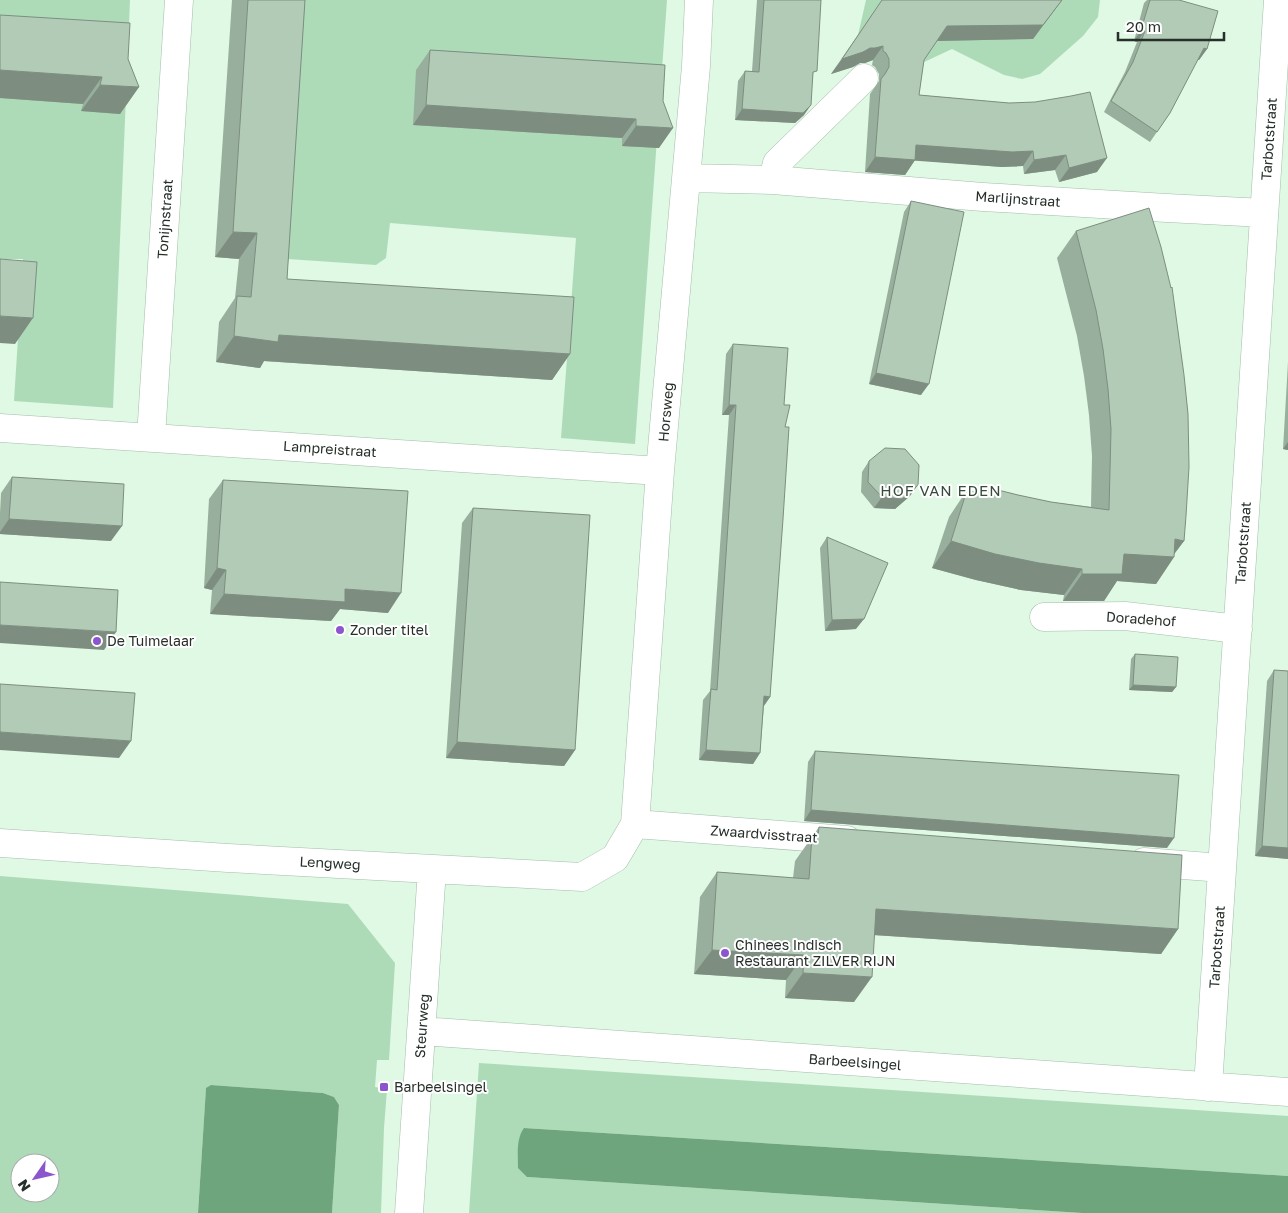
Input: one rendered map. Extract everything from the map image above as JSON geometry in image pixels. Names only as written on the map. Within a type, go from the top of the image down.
[{"type":"street","name":"Tonijnstraat","points":[[151,437],[179,0]]},
{"type":"street","name":"Horsweg","points":[[635,824],[660,471],[687,178],[699,0]]},
{"type":"street","name":"Tarbotstraat","points":[[1208,1087],[1278,0]]},
{"type":"street","points":[[773,180],[777,163],[864,78]]},
{"type":"street","name":"Marlijnstraat","points":[[687,178],[773,180],[983,197],[1264,213]]},
{"type":"street","name":"Lampreistraat","points":[[0,428],[660,471]]},
{"type":"street","name":"Doradehof","points":[[1044,617],[1126,616],[1238,628]]},
{"type":"street","name":"Zwaardvisstraat","points":[[635,824],[871,842]]},
{"type":"street","name":"Lengweg","points":[[0,843],[228,858],[582,877],[615,858],[635,824]]},
{"type":"street","points":[[1124,861],[1222,868]]},
{"type":"street","name":"Steurweg","points":[[409,1213],[432,869]]},
{"type":"street","name":"Barbeelsingel","points":[[421,1031],[1288,1092]]},
{"type":"shaded area","points":[[0,0],[130,0],[113,408],[14,401],[23,259],[0,259]]},
{"type":"shaded area","points":[[291,0],[667,0],[635,444],[561,438],[576,238],[390,223],[386,258],[376,265],[273,258]]},
{"type":"shaded area","points":[[866,0],[1100,0],[1098,17],[1083,36],[1040,74],[1022,79],[1004,75],[952,49],[922,63],[858,35]]},
{"type":"shaded area","points":[[0,876],[348,904],[395,963],[389,1060],[377,1060],[375,1087],[387,1089],[381,1213],[332,1213],[339,1105],[334,1097],[323,1093],[211,1085],[206,1089],[198,1213],[0,1213]]},
{"type":"shaded area","points":[[479,1063],[1288,1116],[1288,1176],[524,1128],[527,1177],[1082,1213],[469,1213]]},
{"type":"shaded area","points":[[211,1085],[323,1093],[334,1097],[339,1105],[332,1213],[198,1213],[206,1088]]},
{"type":"shaded area","points":[[524,1128],[1288,1176],[1288,1213],[1082,1213],[527,1177],[518,1168],[519,1142]]},
{"type":"building","points":[[248,0],[305,0],[287,279],[574,297],[570,354],[279,335],[278,342],[234,336],[237,296],[251,297],[257,233],[233,232]]},
{"type":"building","points":[[764,0],[821,0],[817,71],[813,72],[811,105],[803,113],[742,109],[745,71],[759,72]]},
{"type":"building","points":[[882,0],[1062,0],[1043,25],[947,26],[924,60],[919,95],[1009,103],[1035,102],[1090,92],[1107,158],[1069,168],[1066,155],[1034,160],[1033,151],[1012,152],[916,145],[915,160],[875,157],[881,79],[889,67],[889,59],[883,51],[883,46],[870,48],[842,59]]},
{"type":"building","points":[[1150,0],[1179,0],[1218,11],[1207,49],[1204,48],[1170,113],[1157,132],[1111,101],[1133,62],[1145,31],[1141,30]]},
{"type":"building","points":[[0,15],[130,23],[128,59],[139,87],[100,85],[102,77],[0,70]]},
{"type":"building","points":[[430,50],[665,65],[663,101],[673,128],[636,126],[636,119],[426,105]]},
{"type":"building","points":[[911,201],[964,212],[929,384],[876,373]]},
{"type":"building","points":[[1149,208],[1172,287],[1184,375],[1188,414],[1189,467],[1184,541],[1175,539],[1174,557],[1124,554],[1122,574],[1082,574],[1082,569],[995,554],[951,541],[967,490],[984,495],[986,487],[1051,502],[1109,510],[1111,429],[1108,389],[1096,310],[1076,231]]},
{"type":"building","points":[[0,259],[37,262],[33,318],[0,316]]},
{"type":"building","points":[[733,344],[788,348],[784,405],[790,405],[785,427],[789,427],[783,519],[770,697],[764,696],[760,753],[706,750],[711,689],[717,690],[736,405],[729,405]]},
{"type":"building","points":[[885,448],[905,449],[919,465],[918,485],[902,499],[882,497],[868,482],[869,461]]},
{"type":"building","points":[[12,477],[124,484],[122,526],[9,519]]},
{"type":"building","points":[[223,480],[408,491],[401,593],[345,589],[345,602],[224,594],[226,570],[217,568]]},
{"type":"building","points":[[473,508],[590,515],[575,750],[457,742]]},
{"type":"building","points":[[827,537],[888,563],[864,619],[832,620]]},
{"type":"building","points":[[0,582],[118,590],[116,632],[0,625]]},
{"type":"building","points":[[1135,654],[1178,657],[1176,687],[1133,685]]},
{"type":"building","points":[[1274,670],[1288,671],[1288,848],[1262,846]]},
{"type":"building","points":[[0,684],[135,693],[131,741],[0,732]]},
{"type":"building","points":[[815,751],[1179,775],[1174,838],[811,810]]},
{"type":"building","points":[[819,827],[1182,855],[1178,929],[876,909],[872,977],[803,973],[804,955],[712,950],[717,872],[809,879],[812,836],[818,836]]},
{"type":"place","name":"Zonder titel","points":[[340,630]]},
{"type":"place","name":"De Tuimelaar","points":[[97,641]]},
{"type":"place","name":"Chinees Indisch Restaurant ZILVER RIJN","points":[[725,953]]},
{"type":"place","name":"Barbeelsingel","points":[[384,1087]]},
{"type":"district","name":"HOF VAN EDEN","points":[[941,491]]}]
